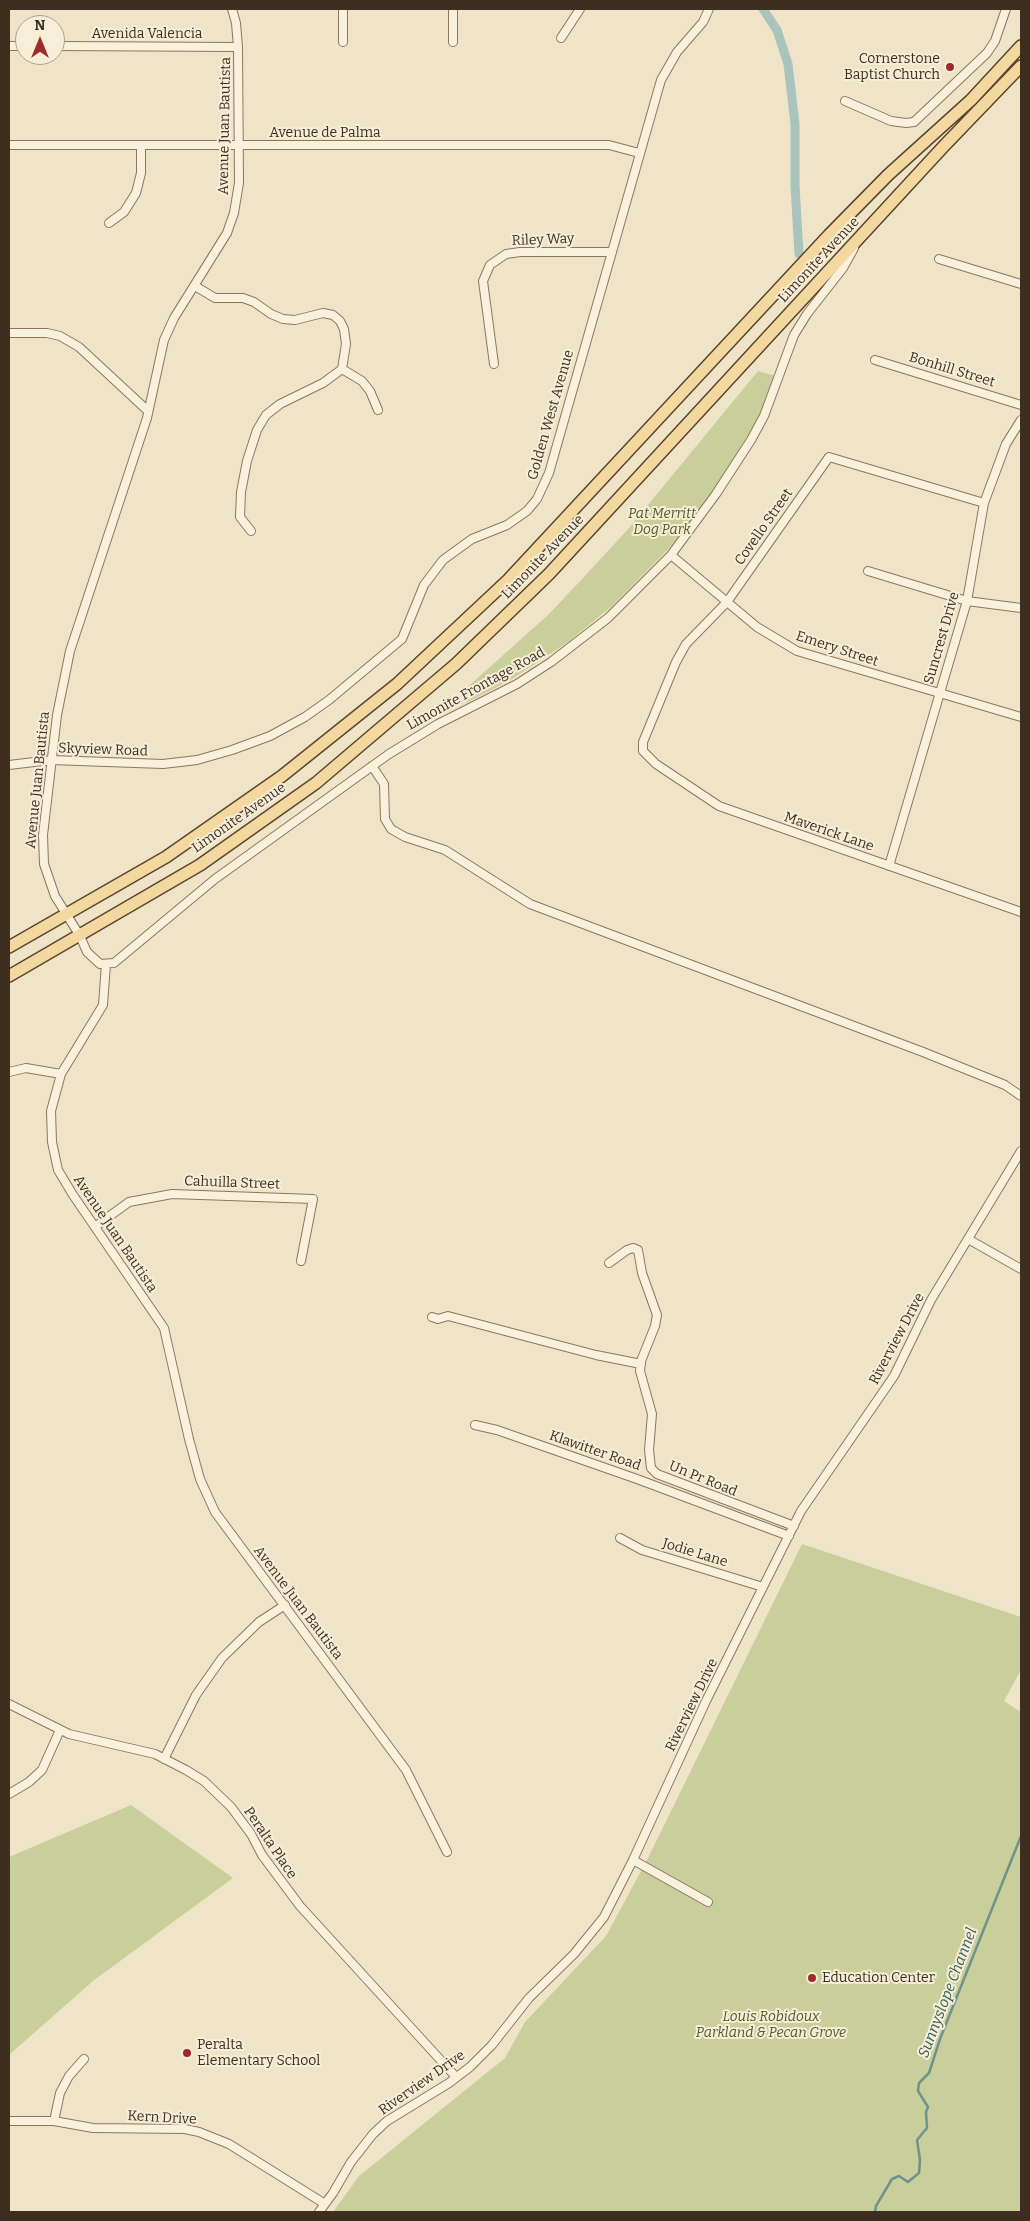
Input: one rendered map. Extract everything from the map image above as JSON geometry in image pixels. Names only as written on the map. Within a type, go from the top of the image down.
[{"type":"main road","name":"Limonite Avenue","points":[[9,947],[166,857],[282,776],[397,684],[452,635],[514,573],[828,235],[888,175],[971,100],[1021,46]]},
{"type":"main road","name":"Limonite Avenue","points":[[9,976],[200,864],[316,783],[456,664],[548,574],[1021,66]]},
{"type":"street","name":"Avenue Juan Bautista","points":[[232,9],[236,23],[238,47],[239,145],[238,196],[231,224],[174,318],[164,340],[148,411],[70,651],[61,690],[51,760],[42,851],[49,880],[66,915],[80,936],[87,952],[95,961],[106,964],[103,1006],[61,1074],[51,1111],[52,1142],[58,1170],[73,1195],[164,1328],[200,1479],[215,1512],[406,1770],[447,1852]]},
{"type":"street","points":[[343,9],[343,42]]},
{"type":"street","points":[[453,9],[453,42]]},
{"type":"street","points":[[561,38],[580,9]]},
{"type":"street","name":"Golden West Avenue","points":[[197,760],[270,736],[305,717],[329,700],[402,639],[424,585],[443,560],[472,539],[518,519],[538,500],[549,473],[665,72],[677,52],[703,22],[709,9]]},
{"type":"street","points":[[845,101],[891,121],[914,122],[987,53],[1001,28],[1006,9]]},
{"type":"street","name":"Avenida Valencia","points":[[65,46],[238,47]]},
{"type":"street","name":"Avenue de Palma","points":[[9,145],[609,145],[640,154]]},
{"type":"street","points":[[109,223],[124,212],[136,194],[141,172],[141,146]]},
{"type":"street","name":"Limonite Frontage Road","points":[[106,964],[114,963],[215,879],[372,766],[426,731],[517,684],[551,662],[608,618],[671,555],[716,494],[751,440],[773,396],[794,335],[807,314],[843,268],[859,238]]},
{"type":"street","name":"Riley Way","points":[[494,364],[485,308],[483,281],[490,265],[506,254],[520,252],[612,252]]},
{"type":"street","points":[[939,259],[1021,284]]},
{"type":"street","points":[[195,286],[216,298],[243,298],[254,302],[271,314],[284,319],[295,320],[323,313],[333,315],[340,321],[344,329],[346,344],[342,368],[323,383],[280,404],[266,415],[257,430],[247,461],[241,492],[240,517],[252,530]]},
{"type":"street","points":[[9,333],[47,333],[60,336],[79,347],[148,411]]},
{"type":"street","name":"Bonhill Street","points":[[875,360],[1021,405]]},
{"type":"street","points":[[342,368],[362,381],[370,391],[378,410]]},
{"type":"street","name":"Suncrest Drive","points":[[889,866],[967,601],[984,503],[1006,444],[1021,420]]},
{"type":"street","name":"Covello Street","points":[[643,751],[642,742],[676,662],[686,644],[727,602],[829,457],[984,503]]},
{"type":"street","name":"Emery Street","points":[[671,555],[757,627],[797,651],[1021,717]]},
{"type":"street","points":[[868,572],[967,601],[1021,608]]},
{"type":"street","name":"Maverick Lane","points":[[643,751],[656,764],[719,806],[1021,912]]},
{"type":"street","name":"Skyview Road","points":[[9,765],[51,760],[163,764],[197,760]]},
{"type":"street","points":[[372,766],[384,784],[385,819],[391,829],[445,850],[530,904],[923,1052],[1005,1085],[1021,1096]]},
{"type":"street","points":[[9,1072],[26,1068],[61,1074]]},
{"type":"street","name":"Riverview Drive","points":[[319,2212],[351,2162],[387,2120],[456,2078],[492,2045],[529,1998],[590,1936],[604,1917],[706,1701],[802,1511],[894,1376],[931,1300],[1021,1151]]},
{"type":"street","name":"Cahuilla Street","points":[[96,1226],[129,1202],[172,1194],[313,1198],[301,1260]]},
{"type":"street","points":[[968,1239],[1021,1269]]},
{"type":"street","name":"Un Pr Road","points":[[609,1263],[633,1248],[639,1253],[642,1273],[657,1315],[655,1326],[643,1350],[640,1371],[652,1414],[649,1457],[651,1468],[655,1472],[734,1505],[794,1526]]},
{"type":"street","points":[[432,1317],[438,1319],[448,1316],[596,1355],[641,1364]]},
{"type":"street","name":"Klawitter Road","points":[[475,1426],[498,1430],[789,1536]]},
{"type":"street","points":[[650,1484],[655,1472]]},
{"type":"street","name":"Jodie Lane","points":[[620,1538],[642,1550],[763,1588]]},
{"type":"street","points":[[164,1759],[196,1695],[222,1658],[259,1622],[285,1605]]},
{"type":"street","name":"Peralta Place","points":[[9,1704],[60,1730],[98,1741],[136,1748],[164,1759],[204,1781],[231,1806],[251,1834],[262,1855],[300,1906],[456,2078]]},
{"type":"street","points":[[9,1794],[42,1770],[60,1730]]},
{"type":"street","points":[[632,1860],[708,1902]]},
{"type":"street","points":[[54,2121],[60,2093],[69,2076],[84,2059]]},
{"type":"street","name":"Kern Drive","points":[[9,2121],[54,2121],[93,2128],[185,2129],[199,2132],[229,2144],[325,2204]]},
{"type":"green space","name":"Pat Merritt Dog Park","points":[[758,371],[776,376],[762,412],[718,484],[678,539],[612,606],[568,642],[512,679],[466,703],[462,692],[548,615],[582,579],[629,528]]},
{"type":"green space","name":"Louis Robidoux Parkland & Pecan Grove","points":[[802,1544],[1021,1617],[1021,1670],[1004,1701],[1021,1712],[1021,2212],[333,2212],[359,2176],[505,2058],[525,2022],[606,1936],[648,1858]]},
{"type":"green space","points":[[131,1805],[233,1878],[93,1981],[9,2055],[9,1857]]},
{"type":"waterway","points":[[763,9],[777,30],[788,64],[795,124],[795,186],[799,254]]},
{"type":"waterway","name":"Sunnyslope Channel","points":[[875,2212],[876,2206],[892,2179],[899,2176],[908,2182],[919,2173],[920,2160],[917,2140],[927,2128],[926,2112],[928,2107],[918,2091],[919,2083],[929,2073],[940,2039],[1021,1836]]},
{"type":"place","name":"Cornerstone Baptist Church","points":[[950,67]]},
{"type":"place","name":"Education Center","points":[[812,1978]]},
{"type":"place","name":"Peralta Elementary School","points":[[187,2053]]}]
